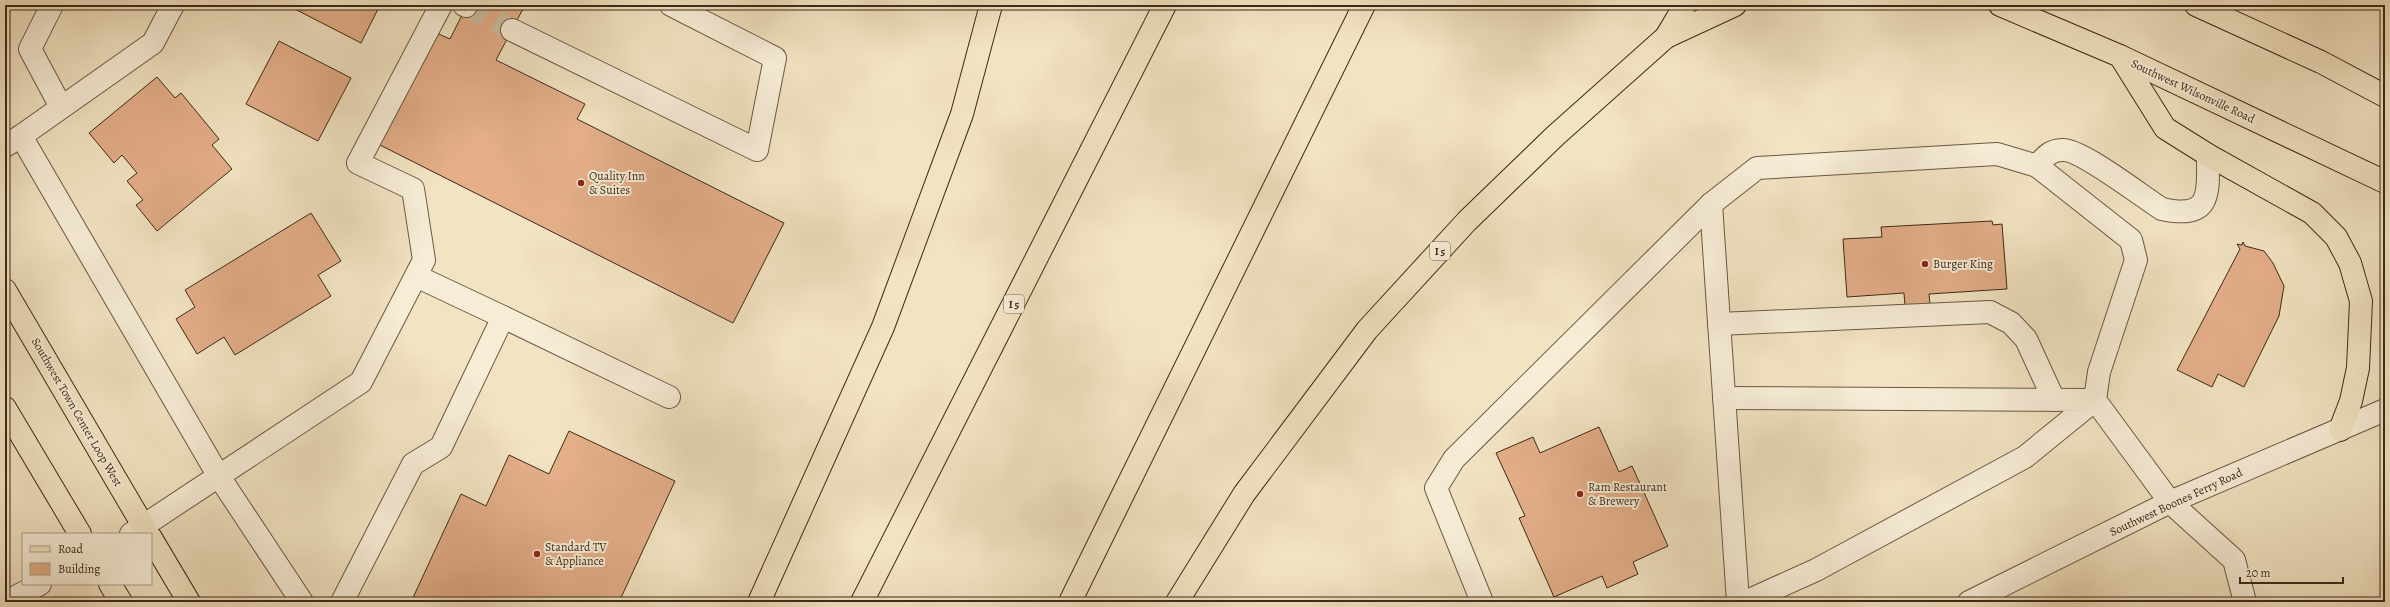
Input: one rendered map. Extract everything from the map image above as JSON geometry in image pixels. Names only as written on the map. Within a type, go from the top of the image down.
[{"type":"main road","points":[[759,602],[883,327],[962,114],[991,5]]},
{"type":"main road","name":"I 5","points":[[862,602],[1165,5]]},
{"type":"main road","points":[[1070,602],[1364,5]]},
{"type":"main road","name":"I 5","points":[[1666,37],[1685,5]]},
{"type":"main road","name":"I 5","points":[[1177,602],[1244,494],[1367,330],[1467,221],[1555,136],[1666,37],[1735,5]]},
{"type":"main road","name":"Southwest Wilsonville Road","points":[[2000,5],[2120,56],[2385,182]]},
{"type":"main road","points":[[2196,5],[2321,62],[2385,96]]},
{"type":"main road","points":[[2120,56],[2166,128],[2208,155],[2312,212],[2336,237],[2350,263],[2361,301],[2358,368],[2351,401],[2340,430]]},
{"type":"main road","name":"Southwest Town Center Loop West","points":[[5,290],[144,533]]},
{"type":"main road","points":[[5,408],[79,533]]},
{"type":"main road","name":"Southwest Town Center Loop West","points":[[152,545],[189,602]]},
{"type":"main road","points":[[111,585],[121,602]]},
{"type":"street","points":[[52,5],[30,49],[61,107]]},
{"type":"street","points":[[173,5],[154,43],[13,141],[218,475],[302,602]]},
{"type":"street","points":[[144,533],[218,475],[361,382],[424,260],[413,189],[358,163],[441,5]]},
{"type":"street","points":[[512,30],[757,150],[775,58],[671,5]]},
{"type":"street","points":[[2037,166],[2048,154],[2063,149],[2082,156],[2162,209],[2176,212],[2192,212],[2204,202],[2208,190],[2208,155]]},
{"type":"street","points":[[1482,602],[1436,488],[1454,459],[1711,204],[1758,168],[1997,154],[2037,166],[2131,240],[2136,260],[2099,372],[2095,400],[2025,457],[1816,570],[1745,602]]},
{"type":"street","points":[[1711,204],[1738,602]]},
{"type":"street","points":[[416,276],[669,397]]},
{"type":"street","points":[[1719,324],[1990,312],[2011,323],[2026,339],[2054,400]]},
{"type":"street","points":[[342,602],[413,464],[441,447],[503,317]]},
{"type":"street","points":[[1724,398],[2095,400]]},
{"type":"street","points":[[2095,400],[2170,502],[2234,560],[2245,602]]},
{"type":"street","name":"Southwest Boones Ferry Road","points":[[1969,602],[2170,502],[2385,410]]},
{"type":"street","points":[[6,602],[38,585]]},
{"type":"building","points":[[287,5],[380,5],[361,43]]},
{"type":"building","name":"Quality Inn & Suites","points":[[467,5],[520,5],[524,7],[496,60],[585,104],[577,119],[784,223],[733,323],[378,144],[434,32],[450,39]]},
{"type":"building","points":[[279,41],[351,78],[318,141],[246,104]]},
{"type":"building","points":[[157,77],[175,98],[181,93],[219,139],[212,145],[232,169],[157,231],[136,205],[143,200],[127,181],[137,173],[122,155],[114,163],[89,133]]},
{"type":"building","points":[[311,213],[341,261],[318,275],[331,296],[235,355],[224,337],[197,354],[176,319],[195,307],[185,290]]},
{"type":"building","name":"Burger King","points":[[1992,221],[1993,225],[2002,224],[2007,289],[1929,294],[1930,304],[1905,306],[1904,293],[1847,297],[1843,239],[1882,237],[1881,227]]},
{"type":"building","points":[[2243,242],[2245,246],[2264,251],[2273,263],[2284,286],[2279,316],[2244,387],[2218,374],[2212,387],[2177,370],[2240,249],[2237,244],[2242,245]]},
{"type":"building","name":"Ram Restaurant & Brewery","points":[[1599,427],[1619,472],[1632,466],[1668,546],[1633,562],[1638,574],[1607,588],[1602,576],[1554,597],[1519,518],[1525,516],[1496,453],[1533,437],[1540,453]]},
{"type":"building","name":"Standard TV & Appliance","points":[[569,431],[675,481],[619,602],[411,602],[461,494],[486,506],[509,455],[549,474]]},
{"type":"tunnel","points":[[466,6],[512,30]]},
{"type":"place","name":"Quality Inn & Suites","points":[[581,183]]},
{"type":"place","name":"Burger King","points":[[1925,264]]},
{"type":"place","name":"Ram Restaurant & Brewery","points":[[1580,494]]},
{"type":"place","name":"Standard TV & Appliance","points":[[537,554]]}]
